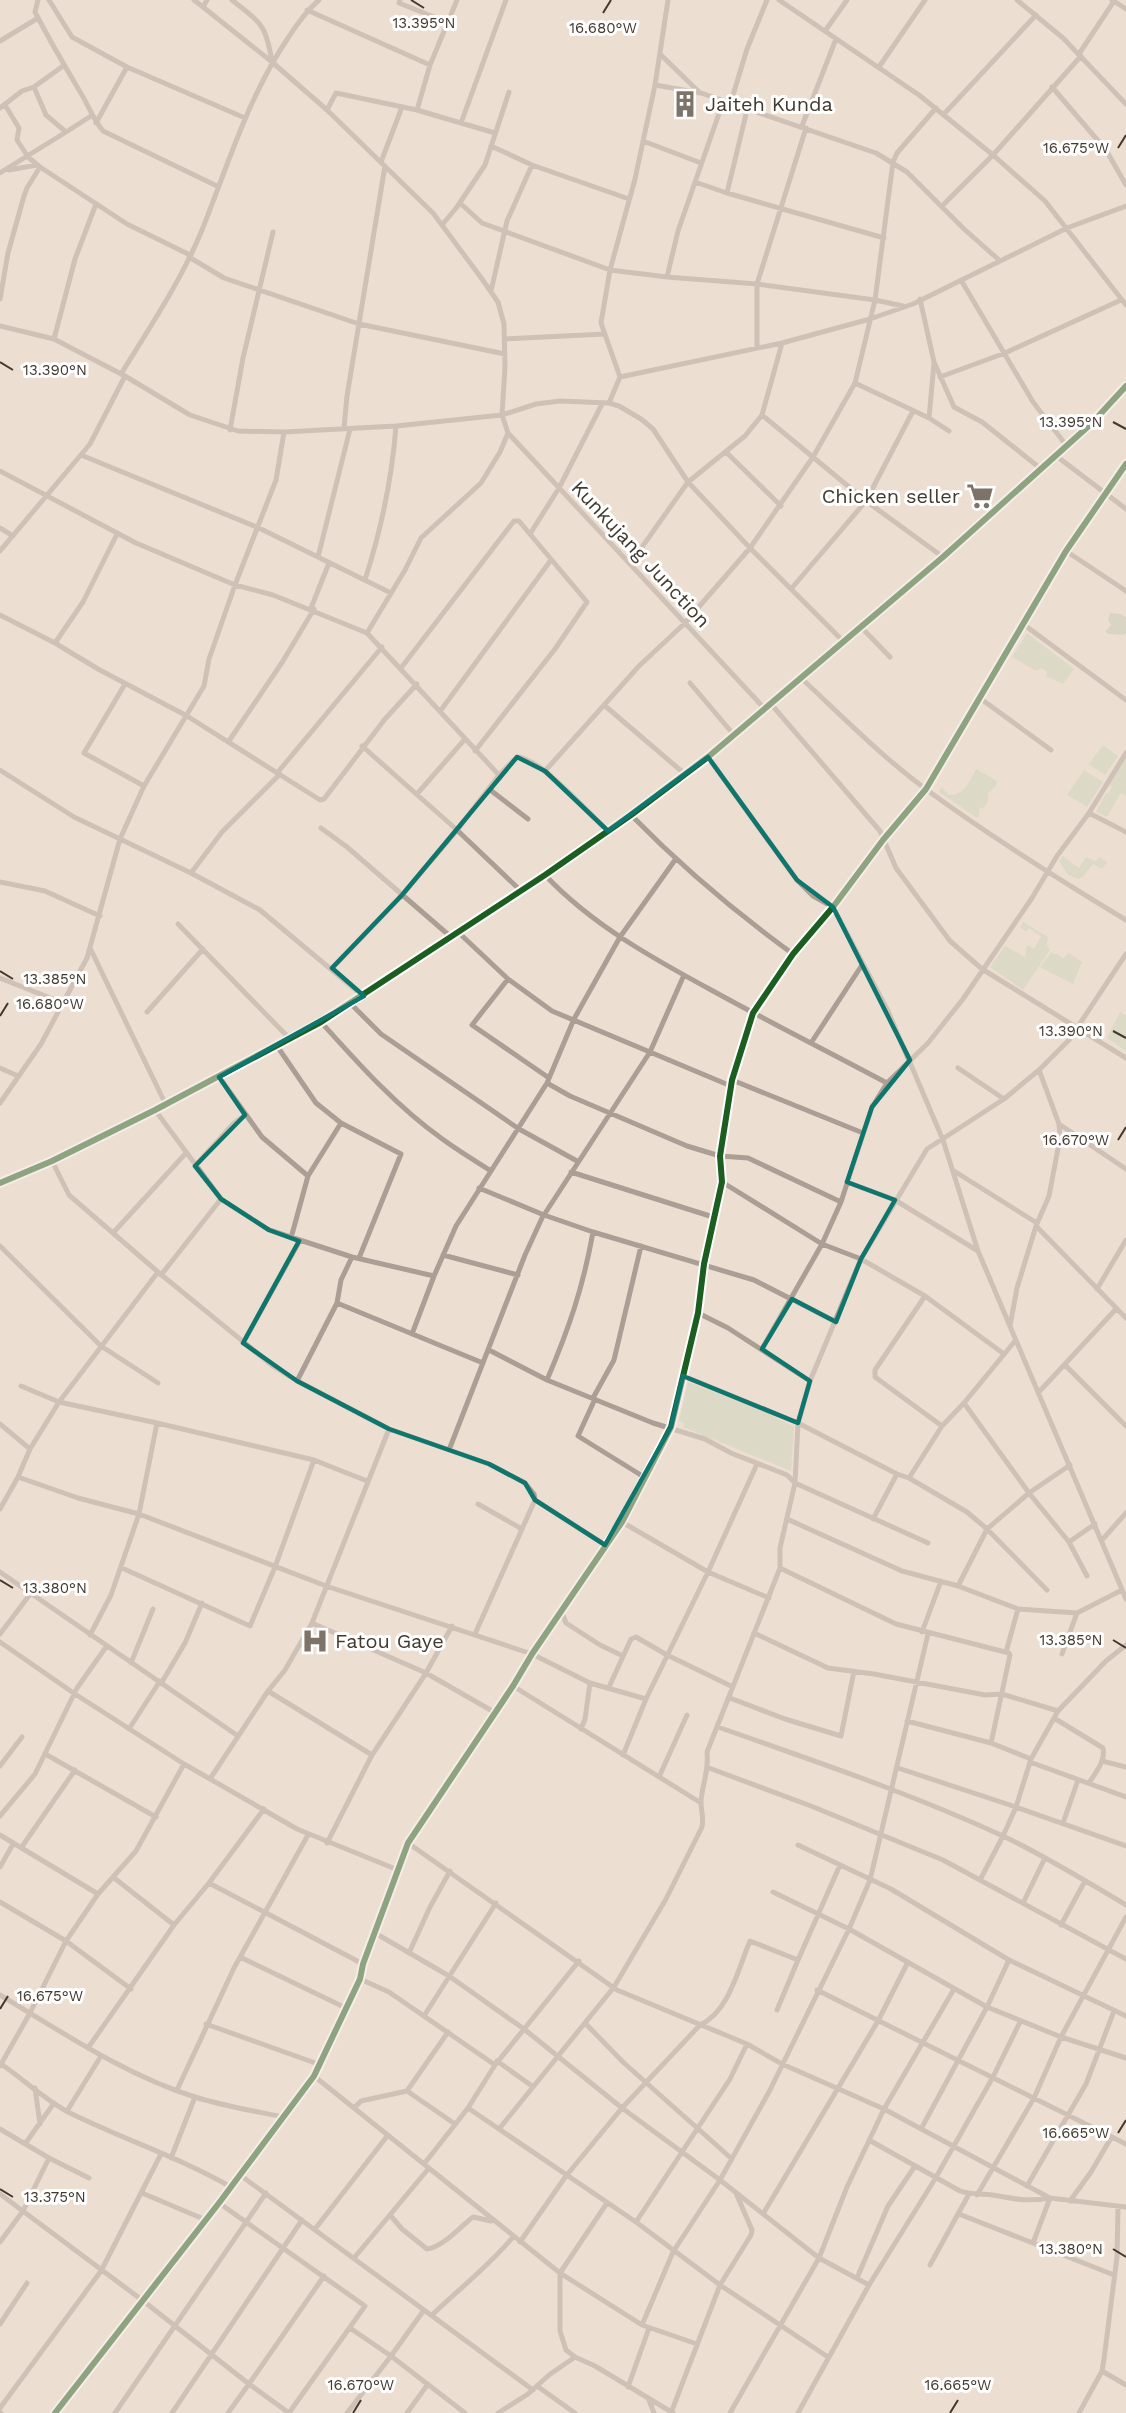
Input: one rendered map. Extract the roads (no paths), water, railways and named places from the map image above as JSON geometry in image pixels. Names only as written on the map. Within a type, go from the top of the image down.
[{"type":"street","points":[[38,0],[35,12],[63,66],[81,92],[91,116],[103,131],[217,186]]},
{"type":"street","points":[[49,0],[72,37],[127,67],[245,118]]},
{"type":"street","points":[[194,0],[272,62],[327,110],[434,213],[498,302],[504,324],[502,415]]},
{"type":"street","points":[[203,7],[207,0]]},
{"type":"street","points":[[232,0],[261,23],[268,38],[272,62]]},
{"type":"street","points":[[0,551],[90,444],[123,375],[170,294],[201,231],[245,118],[272,62],[307,10],[320,0]]},
{"type":"street","points":[[320,0],[320,15]]},
{"type":"street","points":[[400,0],[399,3],[449,23]]},
{"type":"street","points":[[417,110],[430,65],[458,0]]},
{"type":"street","points":[[461,123],[506,0]]},
{"type":"street","points":[[609,403],[621,377],[601,323],[610,270],[655,85],[668,0]]},
{"type":"street","points":[[730,105],[747,49],[767,0]]},
{"type":"street","points":[[779,0],[936,108],[993,155],[1045,201],[1126,305]]},
{"type":"street","points":[[825,31],[847,0]]},
{"type":"street","points":[[879,67],[925,0]]},
{"type":"street","points":[[1017,0],[1080,55],[1126,104]]},
{"type":"street","points":[[942,206],[993,155],[1080,55],[1113,1],[1126,9]]},
{"type":"street","points":[[307,10],[430,65]]},
{"type":"street","points":[[944,114],[1036,15]]},
{"type":"street","points":[[0,41],[38,18]]},
{"type":"street","points":[[757,348],[757,284],[804,127],[836,39]]},
{"type":"street","points":[[660,54],[701,93]]},
{"type":"street","points":[[63,66],[34,87],[22,91],[3,107],[19,128],[17,140],[28,157],[96,204],[224,278],[359,324],[505,354]]},
{"type":"street","points":[[96,123],[127,67]]},
{"type":"street","points":[[655,85],[701,93],[730,105],[804,127],[876,153],[907,172],[964,230],[999,260]]},
{"type":"street","points":[[34,87],[46,115],[66,132]]},
{"type":"street","points":[[1052,87],[1106,150],[1126,185]]},
{"type":"street","points":[[442,225],[460,203],[485,165],[509,92]]},
{"type":"street","points":[[327,110],[336,93],[417,110],[495,133]]},
{"type":"street","points":[[668,277],[678,231],[723,102]]},
{"type":"street","points":[[318,557],[347,428],[347,396],[383,164],[402,107]]},
{"type":"street","points":[[545,771],[639,666],[684,624],[750,548],[813,457],[855,383],[875,300],[893,162],[897,153],[936,108]]},
{"type":"street","points":[[727,193],[747,110]]},
{"type":"street","points":[[0,173],[91,116]]},
{"type":"street","points":[[643,141],[701,163]]},
{"type":"street","points":[[491,146],[532,165],[629,199]]},
{"type":"street","points":[[491,291],[505,230],[532,165]]},
{"type":"street","points":[[0,173],[22,166],[38,166]]},
{"type":"street","points":[[0,298],[8,253],[24,196],[38,166]]},
{"type":"street","points":[[695,182],[884,238]]},
{"type":"street","points":[[460,203],[482,223],[610,270],[757,284],[905,306]]},
{"type":"street","points":[[54,339],[75,259],[96,204]]},
{"type":"street","points":[[621,377],[782,343],[870,319],[905,306],[1067,228],[1126,206]]},
{"type":"street","points":[[231,429],[243,358],[273,232]]},
{"type":"street","points":[[961,280],[1033,402],[1066,445]]},
{"type":"street","points":[[920,299],[934,362],[954,407],[982,422],[1040,468]]},
{"type":"street","points":[[940,377],[1005,353],[1121,300]]},
{"type":"street","points":[[0,326],[54,339],[190,414],[231,429],[284,432],[396,426],[502,415],[536,404],[560,401],[609,403],[641,418],[653,429],[688,482],[843,641]]},
{"type":"street","points":[[504,339],[605,334]]},
{"type":"street","points":[[630,564],[688,482],[727,453],[762,415],[782,343]]},
{"type":"street","points":[[929,418],[934,362]]},
{"type":"street","points":[[855,383],[929,418],[949,431]]},
{"type":"street","points":[[0,1183],[52,1161],[166,1105],[321,1022],[545,875],[631,815],[708,757],[943,557],[1104,412],[1126,386]]},
{"type":"street","points":[[530,534],[559,488],[602,404]]},
{"type":"street","points":[[791,589],[866,501],[913,411]]},
{"type":"street","name":"Kunkujang Junction","points":[[502,415],[508,433],[684,624],[768,706],[880,831],[896,868],[950,941],[982,969],[1126,1058]]},
{"type":"street","points":[[762,415],[866,501],[943,557]]},
{"type":"street","points":[[365,580],[375,549],[388,490],[396,426]]},
{"type":"street","points":[[0,1103],[40,1044],[90,948],[120,839],[144,786],[204,686],[209,658],[276,480],[284,432]]},
{"type":"street","points":[[367,633],[421,538],[481,483],[500,452],[508,433]]},
{"type":"street","points":[[727,453],[781,506]]},
{"type":"street","points":[[81,455],[259,528],[391,593]]},
{"type":"street","points":[[1054,455],[1126,509]]},
{"type":"street","points":[[55,2413],[206,2220],[314,2076],[360,1979],[363,1964],[408,1843],[561,1610],[622,1522],[671,1427],[698,1313],[704,1264],[722,1182],[720,1156],[732,1083],[753,1013],[793,954],[833,908],[883,840],[927,789],[1066,551],[1126,464]]},
{"type":"street","points":[[0,471],[117,534],[235,585],[313,609],[367,633],[417,684],[499,776]]},
{"type":"street","points":[[401,668],[514,521],[519,521],[588,602],[555,649],[475,750]]},
{"type":"street","points":[[0,528],[13,536]]},
{"type":"street","points":[[55,643],[83,602],[117,534]]},
{"type":"street","points":[[1066,551],[1126,591]]},
{"type":"street","points":[[441,710],[551,560]]},
{"type":"street","points":[[229,741],[283,661],[313,609],[329,563]]},
{"type":"street","points":[[0,615],[188,716],[320,800],[324,799],[362,747],[417,684]]},
{"type":"street","points":[[1023,624],[1126,700]]},
{"type":"street","points":[[860,626],[890,657]]},
{"type":"street","points":[[191,873],[222,832],[279,773],[382,647]]},
{"type":"street","points":[[801,678],[888,758],[927,789],[1047,872],[1126,920]]},
{"type":"street","points":[[690,683],[734,735]]},
{"type":"street","points":[[125,684],[84,753],[144,786]]},
{"type":"street","points":[[981,699],[1051,750]]},
{"type":"street","points":[[604,705],[686,775]]},
{"type":"street","points":[[417,794],[465,739]]},
{"type":"street","points":[[362,747],[458,830],[521,891]]},
{"type":"street","points":[[762,1350],[822,1244],[841,1202],[872,1107],[887,1083],[928,1043],[949,1017],[1089,813],[1126,753]]},
{"type":"street","points":[[332,968],[402,895],[517,757],[525,757],[545,771],[608,831]]},
{"type":"street","points":[[708,757],[796,880],[813,896],[833,908],[888,1011],[943,1140],[978,1251],[1126,1599]]},
{"type":"street","points":[[0,770],[74,817],[191,873],[260,910],[363,996]]},
{"type":"street","points":[[489,789],[528,819]]},
{"type":"street","points":[[1089,813],[1126,832]]},
{"type":"street","points":[[631,815],[675,860],[793,954]]},
{"type":"street","points":[[321,828],[347,847],[451,937]]},
{"type":"street","points":[[412,1334],[442,1255],[456,1226],[548,1080],[574,1019],[620,937],[675,860]]},
{"type":"street","points":[[545,875],[620,937],[753,1013],[887,1083]]},
{"type":"street","points":[[0,882],[45,891],[100,916]]},
{"type":"street","points":[[178,924],[290,1039]]},
{"type":"street","points":[[458,932],[508,979],[552,1011],[650,1052],[863,1133]]},
{"type":"street","points":[[90,948],[166,1105]]},
{"type":"street","points":[[147,1012],[203,949]]},
{"type":"street","points":[[499,2128],[614,1987],[666,1899],[702,1827],[704,1816],[701,1803],[709,1768],[707,1752],[780,1568],[779,1554],[795,1483],[798,1422],[810,1381],[861,1259],[927,1149],[1004,1099],[1039,1070],[1078,1028],[1126,954]]},
{"type":"street","points":[[811,1043],[862,965]]},
{"type":"street","points":[[449,1450],[544,1215],[650,1052],[684,975]]},
{"type":"street","points":[[0,978],[63,1003]]},
{"type":"street","points":[[508,979],[472,1025],[570,1096],[687,1146],[720,1156],[748,1158],[841,1202]]},
{"type":"street","points":[[351,1004],[381,1034],[519,1129],[578,1161]]},
{"type":"street","points":[[321,1022],[357,1062],[398,1102],[440,1137],[491,1172]]},
{"type":"street","points":[[277,1046],[316,1103],[341,1123],[401,1154],[359,1258]]},
{"type":"street","points":[[0,1068],[18,1076]]},
{"type":"street","points":[[958,1068],[1004,1099]]},
{"type":"street","points":[[1010,1328],[1017,1288],[1036,1224],[1049,1196],[1060,1138],[1059,1125],[1039,1070]]},
{"type":"street","points":[[219,1077],[244,1115],[262,1137],[308,1176]]},
{"type":"street","points":[[155,1110],[221,1199],[269,1230],[352,1257],[434,1275]]},
{"type":"street","points":[[195,1166],[244,1115]]},
{"type":"street","points":[[291,1238],[308,1176],[341,1123]]},
{"type":"street","points":[[1059,1125],[1126,1169]]},
{"type":"street","points":[[113,1233],[186,1153]]},
{"type":"street","points":[[52,1161],[69,1195],[159,1274],[243,1343],[297,1381],[389,1429],[489,1464],[525,1483],[536,1500],[605,1545]]},
{"type":"street","points":[[953,1170],[1036,1224],[1126,1318]]},
{"type":"street","points":[[571,1172],[713,1216]]},
{"type":"street","points":[[722,1182],[822,1244],[861,1259],[925,1296],[1004,1354]]},
{"type":"street","points":[[848,1182],[895,1200],[978,1251]]},
{"type":"street","points":[[479,1188],[593,1232],[754,1280],[836,1322]]},
{"type":"street","points":[[0,1509],[30,1449],[59,1402],[101,1346],[221,1199]]},
{"type":"street","points":[[547,1380],[570,1326],[586,1273],[593,1232]]},
{"type":"street","points":[[243,1343],[300,1240]]},
{"type":"street","points":[[1097,1289],[1126,1240]]},
{"type":"street","points":[[0,1246],[101,1346],[158,1383]]},
{"type":"street","points":[[641,1246],[614,1360],[578,1436],[644,1477]]},
{"type":"street","points":[[442,1255],[518,1275]]},
{"type":"street","points":[[297,1381],[337,1303],[341,1280],[352,1257]]},
{"type":"street","points":[[925,1296],[875,1370],[875,1377],[942,1426]]},
{"type":"street","points":[[337,1303],[483,1363]]},
{"type":"street","points":[[1038,1393],[1116,1309]]},
{"type":"street","points":[[698,1313],[728,1328],[810,1381]]},
{"type":"street","points":[[909,1478],[942,1426],[1015,1341]]},
{"type":"street","points":[[489,1350],[547,1380],[653,1423],[705,1439],[757,1464],[787,1475],[795,1483],[928,1543]]},
{"type":"street","points":[[1065,1365],[1126,1426]]},
{"type":"street","points":[[683,1376],[798,1422],[897,1474],[909,1478],[967,1512],[1047,1590]]},
{"type":"street","points":[[21,1386],[59,1402],[314,1460],[367,1482]]},
{"type":"street","points":[[964,1403],[1029,1493],[1069,1542],[1087,1576]]},
{"type":"street","points":[[90,1635],[122,1568],[139,1514],[157,1423]]},
{"type":"street","points":[[0,1424],[30,1449]]},
{"type":"street","points":[[210,1779],[268,1691],[285,1670],[312,1623],[389,1429]]},
{"type":"street","points":[[122,1568],[250,1626],[275,1568],[314,1460]]},
{"type":"street","points":[[623,1755],[646,1699],[708,1572],[757,1464]]},
{"type":"street","points":[[958,1586],[987,1529],[1029,1493],[1070,1465]]},
{"type":"street","points":[[873,1520],[897,1474]]},
{"type":"street","points":[[18,1477],[78,1498],[139,1514],[275,1568],[532,1654],[590,1683],[646,1699]]},
{"type":"street","points":[[0,1496],[6,1499]]},
{"type":"street","points":[[475,1634],[536,1500]]},
{"type":"street","points":[[478,1504],[522,1529]]},
{"type":"street","points":[[1102,1540],[1126,1514]]},
{"type":"street","points":[[787,1519],[902,1571],[958,1586],[1018,1609],[1077,1613],[1122,1590]]},
{"type":"street","points":[[622,1522],[708,1572],[769,1598]]},
{"type":"street","points":[[1069,1542],[1095,1524]]},
{"type":"street","points":[[780,1568],[896,1624],[1006,1652],[1010,1655],[991,1743]]},
{"type":"street","points":[[0,1572],[238,1736]]},
{"type":"street","points":[[642,2325],[673,2252],[732,2159],[849,1929],[870,1880],[898,1768],[925,1633],[940,1581]]},
{"type":"street","points":[[0,1635],[31,1593]]},
{"type":"street","points":[[129,1729],[185,1643],[202,1603]]},
{"type":"street","points":[[131,1663],[153,1609]]},
{"type":"street","points":[[1006,1652],[1018,1609]]},
{"type":"street","points":[[561,1610],[566,1623],[600,1645],[623,1656]]},
{"type":"street","points":[[1062,1654],[1077,1613]]},
{"type":"street","points":[[312,1623],[426,1673],[494,1712]]},
{"type":"street","points":[[327,1843],[372,1755],[426,1673],[452,1626]]},
{"type":"street","points":[[754,1633],[828,1668],[916,1681],[985,1695],[1002,1694],[1058,1711]]},
{"type":"street","points":[[609,1688],[631,1640],[636,1637],[668,1656],[733,1687]]},
{"type":"street","points":[[0,1642],[75,1694],[210,1779],[308,1835],[398,1870]]},
{"type":"street","points":[[980,1880],[1004,1836],[1031,1761],[1058,1711],[1106,1661],[1126,1645]]},
{"type":"street","points":[[0,1816],[35,1774],[47,1755],[75,1694],[106,1647]]},
{"type":"street","points":[[730,1698],[785,1719],[841,1736],[854,1671]]},
{"type":"street","points":[[581,1728],[585,1719],[590,1683]]},
{"type":"street","points":[[513,1686],[701,1803]]},
{"type":"street","points":[[268,1691],[372,1755]]},
{"type":"street","points":[[658,1777],[687,1715]]},
{"type":"street","points":[[1054,1718],[1103,1748],[1102,1761],[1089,1783]]},
{"type":"street","points":[[907,1721],[991,1743],[1078,1780],[1126,1797]]},
{"type":"street","points":[[718,1727],[893,1790],[1004,1836],[1126,1905]]},
{"type":"street","points":[[1,1764],[22,1737]]},
{"type":"street","points":[[47,1755],[156,1817]]},
{"type":"street","points":[[1102,1761],[1126,1767]]},
{"type":"street","points":[[184,1764],[136,1851],[98,1894],[66,1941],[1,2065],[67,2111],[161,2154],[197,2167],[231,2187]]},
{"type":"street","points":[[709,1768],[882,1834],[943,1860],[1126,1959]]},
{"type":"street","points":[[898,1768],[1126,1846]]},
{"type":"street","points":[[21,1848],[75,1770]]},
{"type":"street","points":[[1063,1823],[1078,1780]]},
{"type":"street","points":[[88,2048],[174,1925],[209,1883],[264,1809]]},
{"type":"street","points":[[0,1835],[98,1894]]},
{"type":"street","points":[[177,2090],[206,2024],[240,1957],[308,1835]]},
{"type":"street","points":[[408,1843],[614,1987],[747,2044],[782,2064],[884,2109],[1050,2198]]},
{"type":"street","points":[[0,1867],[13,1844]]},
{"type":"street","points":[[798,1845],[891,1889],[1009,1960],[1126,2016]]},
{"type":"street","points":[[1023,1903],[1045,1858]]},
{"type":"street","points":[[777,2010],[840,1865]]},
{"type":"street","points":[[409,1953],[450,1871]]},
{"type":"street","points":[[113,1876],[174,1925]]},
{"type":"street","points":[[1061,1925],[1085,1881]]},
{"type":"street","points":[[209,1883],[363,1964]]},
{"type":"street","points":[[773,1892],[849,1929],[987,2007],[1020,2022],[1126,2058]]},
{"type":"street","points":[[0,1902],[66,1941],[131,1989]]},
{"type":"street","points":[[424,2016],[496,1903]]},
{"type":"street","points":[[977,2195],[1034,2098],[1061,2037],[1126,1917]]},
{"type":"street","points":[[375,1934],[448,1976],[524,2029],[622,2108],[736,2192],[819,2258],[869,2285]]},
{"type":"street","points":[[520,2242],[566,2176],[622,2108],[700,2025],[710,2020],[722,2007],[750,1941],[798,1960]]},
{"type":"street","points":[[240,1957],[346,2008]]},
{"type":"street","points":[[921,2128],[987,2007],[1009,1960]]},
{"type":"street","points":[[354,2258],[390,2215],[426,2166],[468,2108],[496,2063],[579,1961]]},
{"type":"street","points":[[763,2214],[878,2021],[908,1962]]},
{"type":"street","points":[[360,1979],[389,1992],[532,2086]]},
{"type":"street","points":[[730,2413],[819,2258],[847,2187],[884,2109],[954,1989]]},
{"type":"street","points":[[817,1990],[1126,2144]]},
{"type":"street","points":[[0,1995],[100,2056],[177,2090],[195,2097],[284,2117]]},
{"type":"street","points":[[1027,2186],[1086,2084],[1114,2011]]},
{"type":"street","points":[[798,2413],[869,2285],[935,2179],[993,2076],[1020,2022]]},
{"type":"street","points":[[585,2023],[697,2131],[732,2159]]},
{"type":"street","points":[[206,2024],[318,2064]]},
{"type":"street","points":[[354,2108],[360,2101],[407,2091],[448,2032]]},
{"type":"street","points":[[636,2222],[730,2079],[747,2044]]},
{"type":"street","points":[[67,2111],[100,2056]]},
{"type":"street","points":[[314,2076],[560,2273],[642,2325],[697,2344]]},
{"type":"street","points":[[35,2088],[40,2124]]},
{"type":"street","points":[[407,2091],[455,2124]]},
{"type":"street","points":[[171,2158],[195,2097]]},
{"type":"street","points":[[25,2144],[54,2103]]},
{"type":"street","points":[[468,2108],[636,2222],[673,2252],[720,2285],[828,2357]]},
{"type":"street","points":[[0,2129],[89,2178]]},
{"type":"street","points":[[315,2229],[388,2135]]},
{"type":"street","points":[[1070,2200],[1091,2172],[1111,2138]]},
{"type":"street","points":[[869,2140],[935,2179],[969,2194],[992,2194],[1030,2202],[1050,2198],[1126,2206]]},
{"type":"street","points":[[0,2411],[101,2271],[161,2154]]},
{"type":"street","points":[[0,2242],[22,2211],[49,2158]]},
{"type":"street","points":[[857,2278],[888,2206],[915,2166]]},
{"type":"street","points":[[240,2175],[432,2316],[575,2413]]},
{"type":"street","points":[[607,2203],[560,2273],[560,2331],[566,2350],[575,2357],[595,2366],[672,2413],[720,2285],[746,2244],[752,2230],[736,2192]]},
{"type":"street","points":[[142,2193],[206,2220]]},
{"type":"street","points":[[115,2413],[266,2193]]},
{"type":"street","points":[[0,2194],[289,2413],[365,2306],[219,2203]]},
{"type":"street","points":[[930,2265],[969,2194]]},
{"type":"street","points":[[1033,2243],[1050,2198]]},
{"type":"street","points":[[1079,2413],[1102,2371],[1114,2275],[1118,2206]]},
{"type":"street","points":[[959,2214],[1114,2275]]},
{"type":"street","points":[[390,2215],[402,2229],[427,2249],[440,2243],[473,2217],[494,2221]]},
{"type":"street","points":[[172,2413],[302,2220]]},
{"type":"street","points":[[432,2316],[464,2283],[496,2257],[513,2237]]},
{"type":"street","points":[[228,2413],[324,2276]]},
{"type":"street","points":[[0,2324],[27,2283]]},
{"type":"street","points":[[347,2413],[424,2310]]},
{"type":"street","points":[[351,2328],[465,2413]]},
{"type":"street","points":[[628,2387],[649,2328]]},
{"type":"street","points":[[498,2413],[575,2357]]},
{"type":"street","points":[[1102,2371],[1126,2385]]},
{"type":"street","points":[[407,2413],[428,2384]]},
{"type":"street","points":[[649,2399],[654,2413]]},
{"type":"place","name":"Jaiteh Kunda","points":[[685,104]]},
{"type":"place","name":"Chicken seller","points":[[980,496]]},
{"type":"place","name":"Fatou Gaye","points":[[315,1641]]}]
